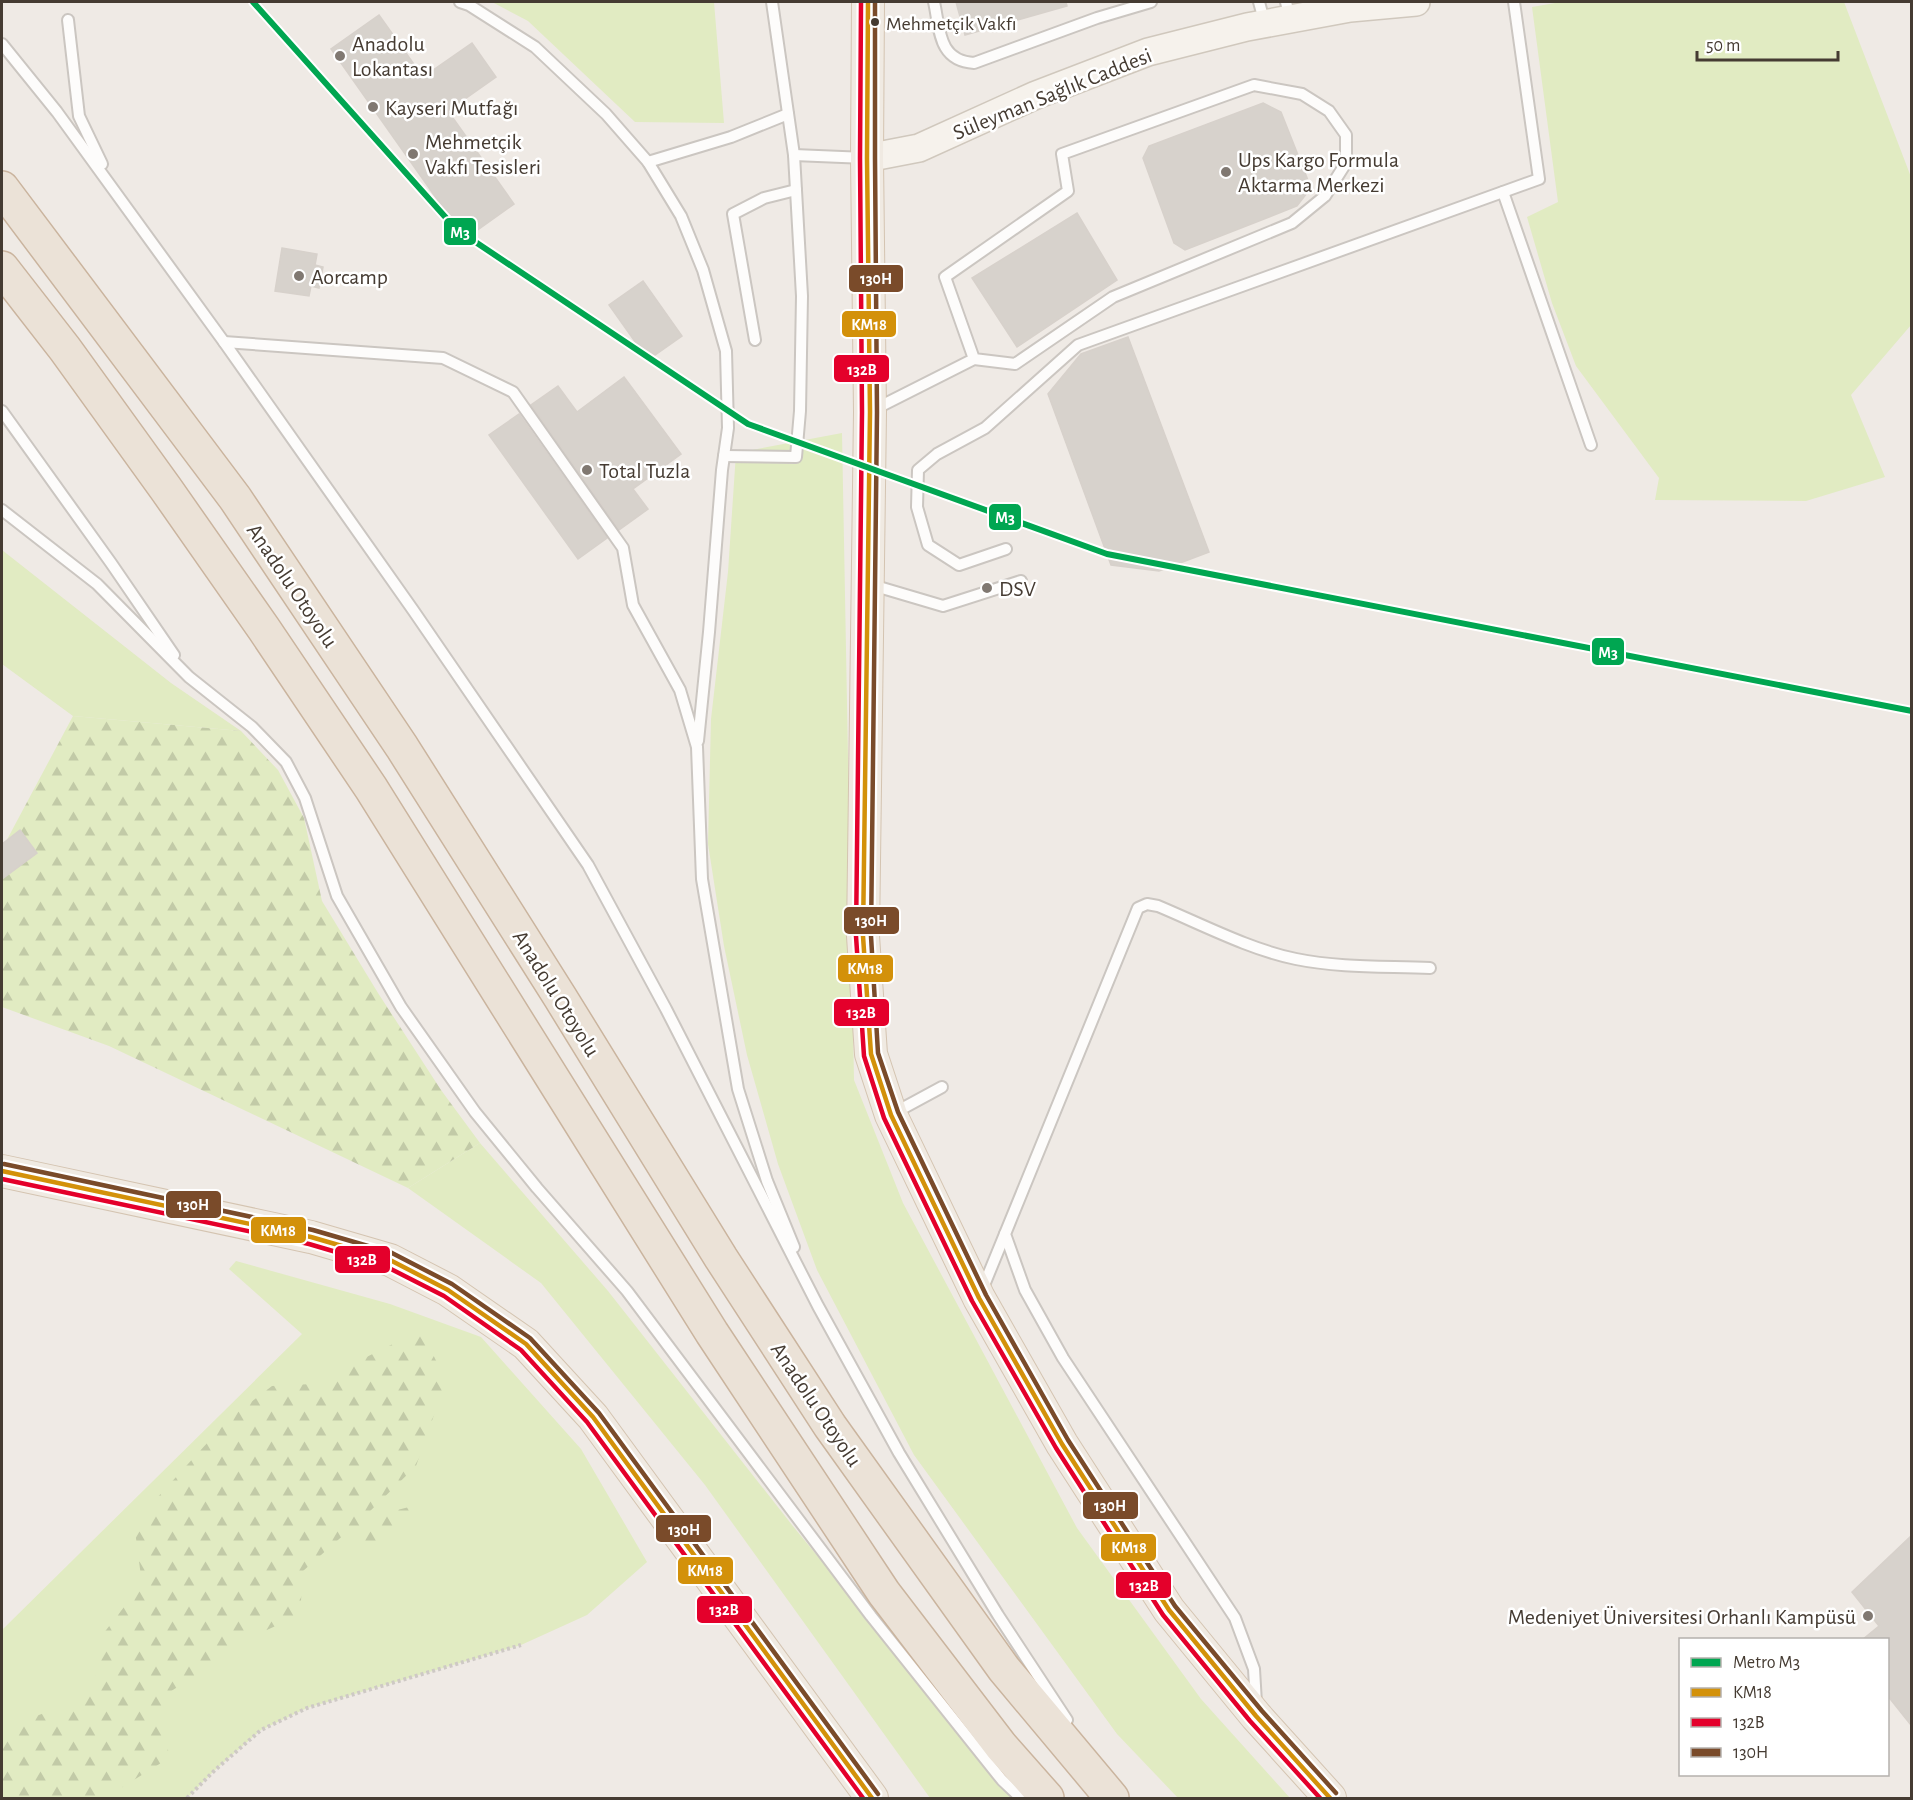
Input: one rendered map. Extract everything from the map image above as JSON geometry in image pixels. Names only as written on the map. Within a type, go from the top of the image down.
[{"type":"highway","name":"Anadolu Otoyolu","points":[[2,188],[235,498],[402,747],[721,1258],[830,1426],[1004,1669],[1112,1798]]},
{"type":"highway","points":[[2,268],[65,349],[166,489],[371,788],[712,1333],[884,1593],[1000,1746],[1047,1798]]},
{"type":"main road","points":[[868,2],[870,412],[864,936],[871,1054],[891,1114],[979,1298],[1062,1444],[1169,1610],[1256,1716],[1330,1798]]},
{"type":"main road","points":[[2,1171],[311,1237],[390,1260],[448,1290],[526,1344],[593,1417],[872,1798]]},
{"type":"street","name":"Süleyman Sağlık Caddesi","points":[[867,158],[919,148],[1036,95],[1148,52],[1275,12],[1416,2]]},
{"type":"lane","points":[[460,2],[535,47],[606,114],[648,162],[681,216],[703,270],[726,351],[728,428],[697,747],[702,879],[738,1089],[767,1181],[818,1306]]},
{"type":"lane","points":[[724,456],[796,456],[800,411],[802,296],[794,155],[772,2]]},
{"type":"lane","points":[[934,2],[945,48],[956,59],[974,63],[1097,18],[1151,2]]},
{"type":"lane","points":[[1006,549],[959,565],[928,545],[917,507],[918,470],[937,454],[985,428],[1078,345],[1539,179],[1514,2]]},
{"type":"lane","points":[[68,20],[79,116],[113,189]]},
{"type":"lane","points":[[2,44],[57,112],[224,342],[588,865],[666,1009],[818,1306],[899,1453],[998,1615],[1074,1731]]},
{"type":"lane","points":[[870,412],[974,359],[1015,364],[1113,297],[1293,223],[1325,196],[1346,163],[1346,135],[1329,111],[1302,94],[1254,86],[1062,154],[1068,191],[945,277],[974,359]]},
{"type":"lane","points":[[648,162],[731,137],[788,114]]},
{"type":"lane","points":[[794,155],[867,158]]},
{"type":"lane","points":[[755,340],[733,214],[764,198],[796,190]]},
{"type":"lane","points":[[1503,192],[1591,445]]},
{"type":"lane","points":[[224,342],[443,358],[513,392],[623,548],[633,604],[680,690],[697,747]]},
{"type":"lane","points":[[2,411],[189,677]]},
{"type":"lane","points":[[2,510],[97,584],[189,677],[252,727],[286,762],[305,798],[337,897],[401,1007],[475,1112],[537,1188],[627,1291],[871,1616],[1002,1780],[1021,1798]]},
{"type":"lane","points":[[869,584],[943,606],[1021,581]]},
{"type":"lane","points":[[979,1298],[1138,908],[1147,903],[1158,906],[1245,943],[1294,958],[1324,963],[1430,968]]},
{"type":"lane","points":[[891,1114],[942,1087]]},
{"type":"lane","points":[[1005,1234],[1025,1290],[1063,1358],[1235,1618],[1254,1669],[1256,1716]]},
{"type":"lane","points":[[1086,1750],[1118,1798]]},
{"type":"path","points":[[187,1798],[261,1730],[307,1708],[521,1645]]},
{"type":"green space","points":[[492,2],[714,2],[724,123],[635,122],[528,21]]},
{"type":"green space","points":[[1561,2],[1844,2],[1911,177],[1911,325],[1851,395],[1885,477],[1806,501],[1655,500],[1659,478],[1576,366],[1552,303],[1527,217],[1558,202],[1532,7]]},
{"type":"green space","points":[[842,433],[854,1080],[903,1203],[1077,1528],[1201,1699],[1290,1798],[1178,1798],[1117,1734],[914,1455],[817,1270],[778,1164],[747,1055],[724,946],[708,844],[711,719],[728,572],[736,453]]},
{"type":"green space","points":[[2,550],[171,683],[241,731],[73,716],[2,664]]},
{"type":"green space","points":[[73,716],[241,731],[278,770],[304,818],[322,901],[441,1090],[480,1143],[408,1188],[109,1046],[2,1007],[2,849]]},
{"type":"green space","points":[[480,1143],[608,1291],[792,1525],[1016,1798],[930,1798],[705,1485],[541,1283],[408,1188]]},
{"type":"green space","points":[[236,1261],[390,1304],[481,1337],[581,1449],[647,1562],[587,1615],[521,1645],[307,1708],[261,1730],[187,1798],[2,1798],[2,1630],[302,1334],[229,1269]]},
{"type":"green space","points":[[421,1330],[446,1381],[416,1466],[362,1519],[413,1506],[411,1527],[361,1554],[347,1532],[303,1571],[300,1615],[225,1649],[193,1677],[162,1697],[169,1758],[105,1798],[2,1798],[2,1722],[15,1724],[92,1695],[103,1634],[142,1584],[134,1523],[230,1418],[272,1386],[312,1384]]},
{"type":"building","points":[[956,2],[1066,2],[1067,6],[965,35]]},
{"type":"building","points":[[379,15],[423,77],[472,43],[496,77],[448,111],[514,204],[465,239],[331,49]]},
{"type":"building","points":[[1263,103],[1281,112],[1311,188],[1297,206],[1185,250],[1174,243],[1143,158],[1149,146]]},
{"type":"building","points":[[1077,213],[1117,280],[1017,347],[972,278]]},
{"type":"building","name":"Aorcamp","points":[[282,248],[317,254],[315,265],[323,267],[319,288],[311,286],[309,296],[275,291]]},
{"type":"building","points":[[643,281],[682,336],[648,360],[609,305]]},
{"type":"building","points":[[1128,337],[1209,552],[1159,571],[1111,565],[1048,394],[1081,354]]},
{"type":"building","points":[[624,377],[681,454],[633,489],[648,509],[619,530],[531,405],[558,386],[577,412]]},
{"type":"building","points":[[519,414],[607,538],[578,559],[489,435]]},
{"type":"building","points":[[20,830],[37,853],[2,879],[2,844]]},
{"type":"building","points":[[1911,1536],[1911,1725],[1889,1698],[1889,1638],[1864,1638],[1879,1626],[1852,1592]]},
{"type":"metro line","name":"M3","points":[[253,2],[456,229],[748,424],[1107,554],[1912,711]]},
{"type":"transit line","name":"132B","points":[[861,2],[862,412],[856,936],[864,1056],[884,1118],[972,1301],[1056,1448],[1163,1615],[1250,1721],[1320,1798]]},
{"type":"transit line","name":"KM18","points":[[868,2],[870,412],[863,936],[871,1054],[891,1115],[979,1298],[1062,1444],[1169,1610],[1256,1716],[1330,1798]]},
{"type":"transit line","name":"130H","points":[[875,2],[877,412],[871,936],[878,1053],[898,1112],[986,1295],[1068,1440],[1175,1606],[1262,1711],[1336,1793]]},
{"type":"transit line","name":"130H","points":[[4,1164],[313,1230],[392,1253],[452,1284],[530,1338],[599,1413],[878,1794]]},
{"type":"transit line","name":"KM18","points":[[2,1171],[311,1237],[390,1260],[448,1290],[526,1344],[593,1417],[872,1798]]},
{"type":"transit line","name":"132B","points":[[2,1179],[309,1244],[387,1267],[444,1296],[521,1350],[587,1422],[863,1798]]},
{"type":"place","name":"Mehmetçik Vakfı","points":[[875,22]]},
{"type":"place","name":"Anadolu Lokantası","points":[[340,56]]},
{"type":"place","name":"Kayseri Mutfağı","points":[[373,107]]},
{"type":"place","name":"Mehmetçik Vakfı Tesisleri","points":[[413,154]]},
{"type":"place","name":"Ups Kargo Formula Aktarma Merkezi","points":[[1226,172]]},
{"type":"place","name":"Aorcamp","points":[[299,276]]},
{"type":"place","name":"Total Tuzla","points":[[587,470]]},
{"type":"place","name":"DSV","points":[[987,588]]},
{"type":"place","name":"Medeniyet Üniversitesi Orhanlı Kampüsü","points":[[1868,1616]]}]
